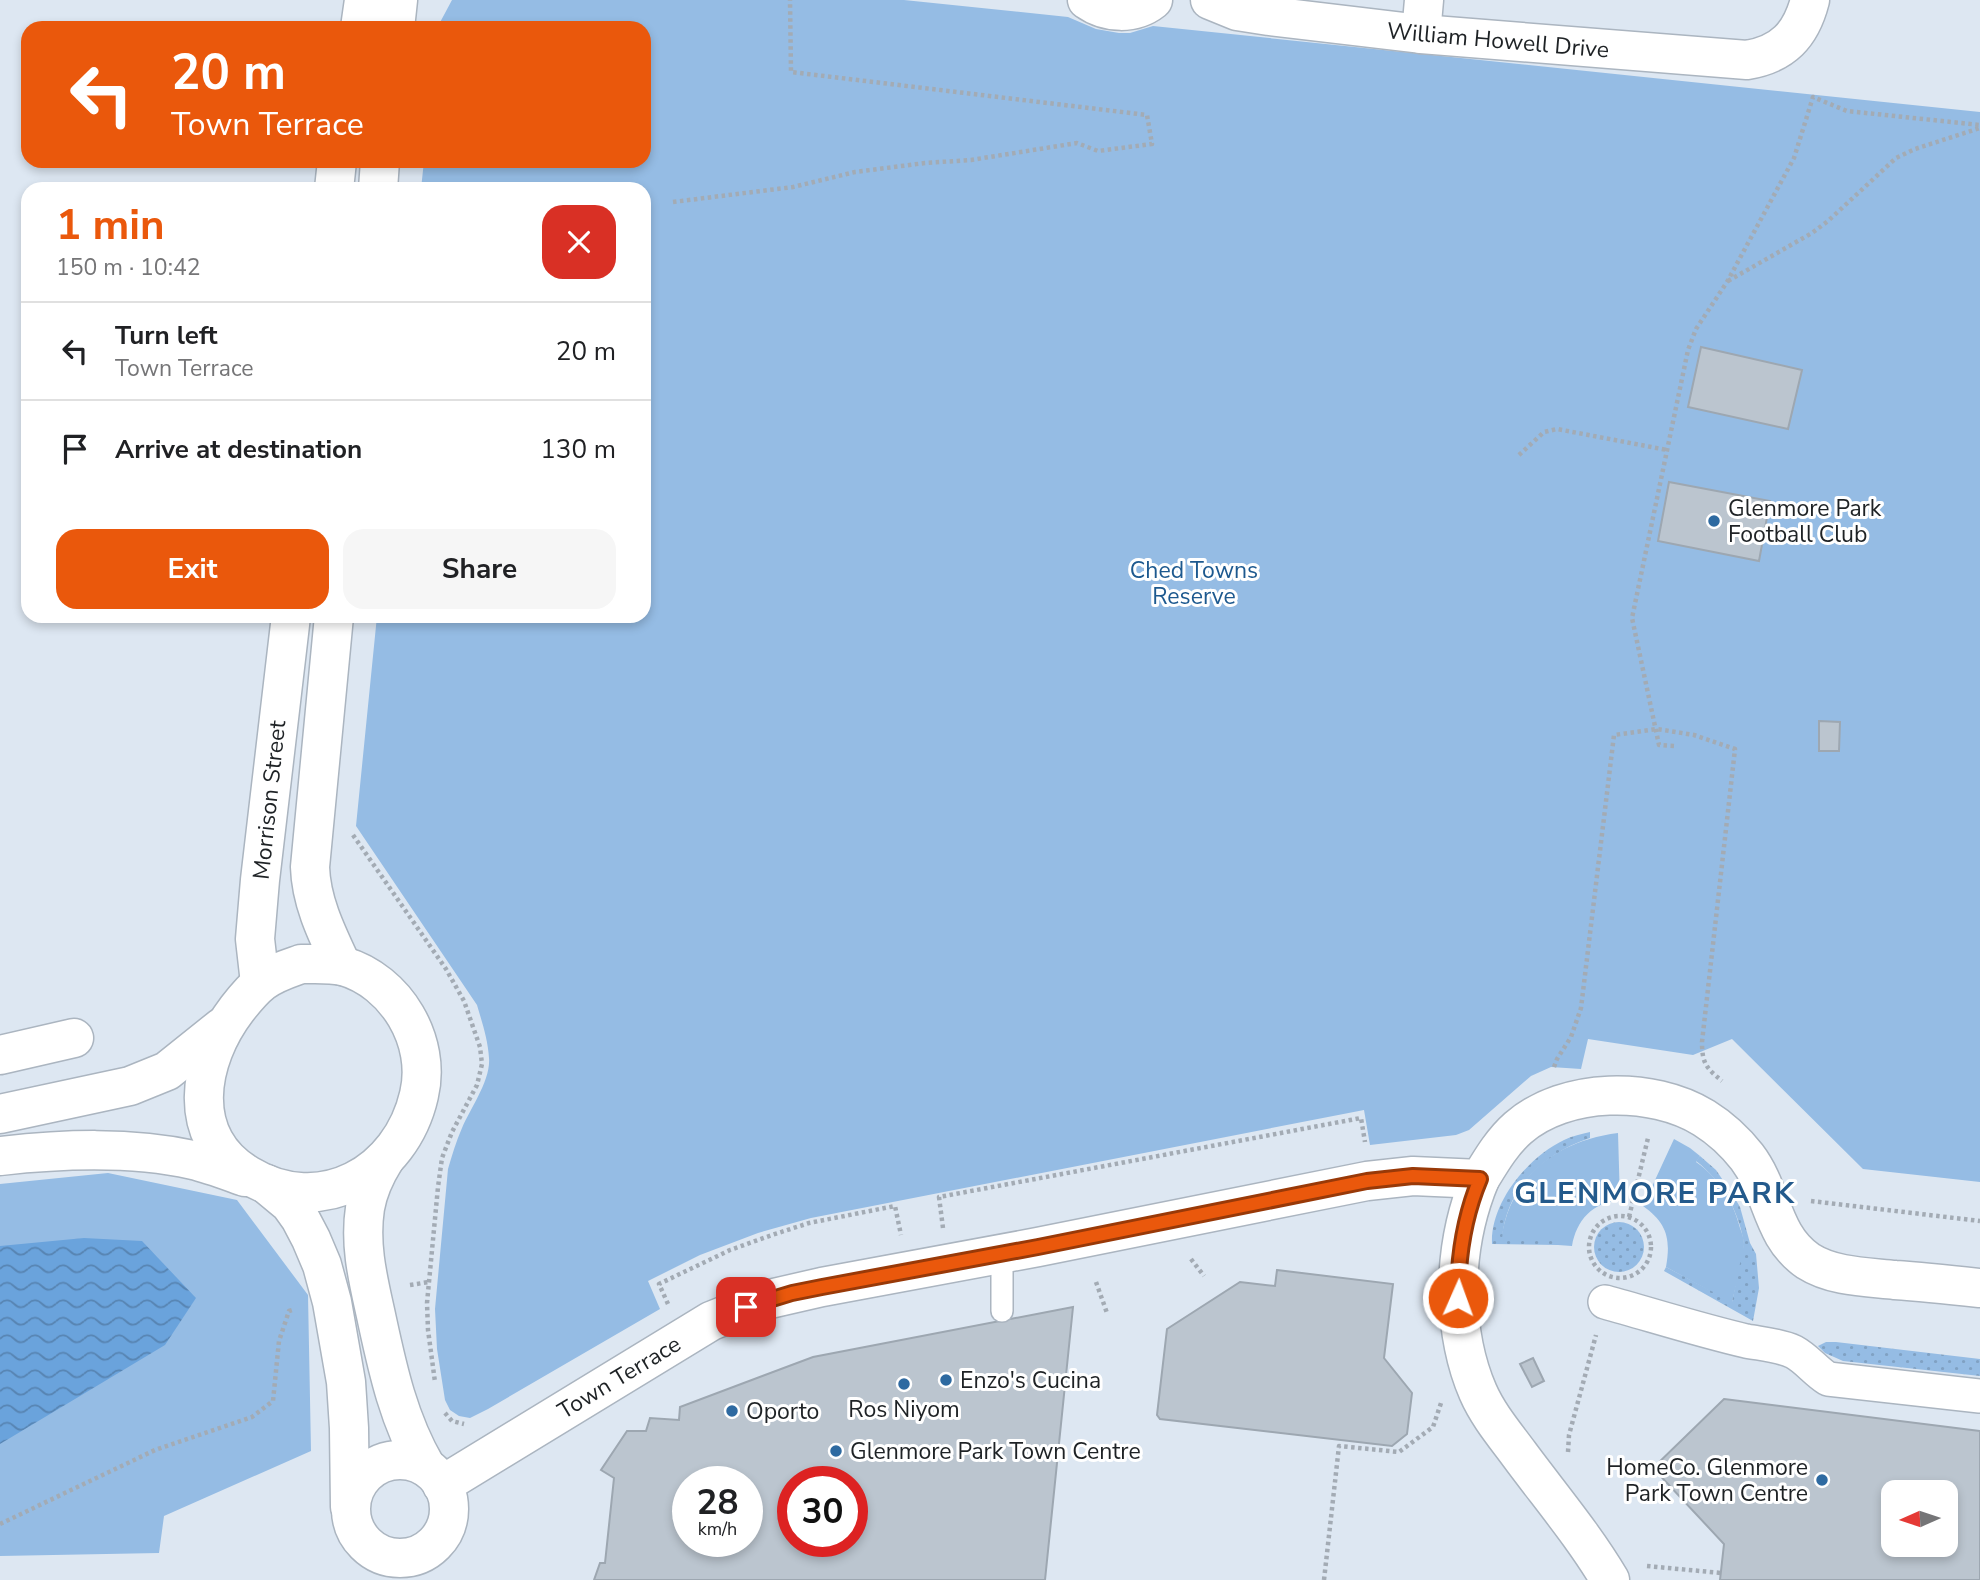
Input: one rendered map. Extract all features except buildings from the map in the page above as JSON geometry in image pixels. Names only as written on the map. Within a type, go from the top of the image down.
[{"type":"street","points":[[361,21],[364,0]]},
{"type":"street","points":[[396,21],[398,0]]},
{"type":"street","points":[[1087,0],[1109,10],[1128,11],[1147,5],[1153,0]]},
{"type":"street","name":"William Howell Drive","points":[[1210,0],[1237,10],[1269,16],[1423,17],[1737,60],[1761,58],[1785,46],[1800,27],[1810,0]]},
{"type":"street","name":"Morrison Street","points":[[260,983],[255,939],[289,623]]},
{"type":"street","name":"Morrison Street","points":[[333,623],[310,867],[311,887],[328,937],[342,966]]},
{"type":"street","points":[[0,1114],[130,1086],[167,1071],[224,1026],[260,983],[279,971],[301,964],[342,966],[380,985],[396,1000],[418,1043],[420,1092],[405,1133],[368,1174],[346,1186],[321,1192],[282,1190],[195,1161],[141,1152],[48,1152],[0,1156]]},
{"type":"street","points":[[224,1026],[212,1050],[205,1077],[203,1092],[206,1119],[217,1148],[233,1167],[261,1182],[290,1204],[300,1218],[322,1265],[332,1301],[346,1382],[352,1524],[364,1544],[377,1554],[414,1569],[423,1554],[437,1543],[446,1528],[449,1511],[447,1494],[413,1443],[397,1402],[364,1260],[363,1238],[368,1192],[386,1157]]},
{"type":"street","points":[[0,1055],[74,1038]]},
{"type":"street","points":[[1610,1580],[1496,1423],[1479,1395],[1469,1370],[1458,1314],[1458,1282],[1466,1217],[1480,1179],[1508,1138],[1520,1126],[1545,1111],[1582,1099],[1603,1096],[1637,1097],[1675,1105],[1704,1118],[1728,1137],[1747,1158],[1762,1181],[1783,1236],[1808,1261],[1833,1272],[1857,1276],[1980,1288]]},
{"type":"street","name":"Town Terrace","points":[[434,1476],[711,1321],[792,1293],[1367,1181],[1413,1176],[1480,1179]]},
{"type":"street","points":[[1605,1302],[1794,1352],[1819,1374],[1828,1378],[1980,1396]]},
{"type":"street","points":[[350,1507],[354,1490],[363,1476],[376,1465],[392,1460],[410,1460],[434,1476]]},
{"type":"lane","points":[[1002,1254],[1002,1311]]},
{"type":"path","points":[[673,202],[793,187],[855,172],[971,160],[1077,144],[1098,151],[1152,144],[1147,115],[791,72],[790,0]]},
{"type":"path","points":[[1674,746],[1659,745],[1632,618],[1688,350],[1696,329],[1727,282],[1794,158],[1814,97],[1847,111],[1980,127]]},
{"type":"path","points":[[1727,282],[1812,233],[1896,158],[1980,127]]},
{"type":"path","points":[[1519,456],[1544,432],[1557,429],[1667,450]]},
{"type":"path","points":[[1551,1077],[1557,1059],[1572,1037],[1581,1008],[1614,735],[1657,729],[1694,735],[1735,749],[1702,1042],[1702,1059],[1710,1071],[1727,1084]]},
{"type":"path","points":[[351,832],[446,969],[464,1001],[480,1047],[482,1064],[477,1085],[452,1132],[442,1158],[427,1303],[436,1385]]},
{"type":"path","points":[[944,1233],[939,1197],[1334,1123],[1361,1118],[1367,1154]]},
{"type":"path","points":[[1629,1217],[1649,1132]]},
{"type":"path","points":[[1810,1201],[1980,1221]]},
{"type":"path","points":[[1629,1217],[1638,1221],[1649,1236],[1650,1255],[1646,1264],[1630,1276],[1611,1276],[1602,1272],[1590,1254],[1592,1233],[1608,1218],[1629,1217]]},
{"type":"path","points":[[1191,1259],[1204,1276]]},
{"type":"path","points":[[371,1292],[429,1282]]},
{"type":"path","points":[[1096,1282],[1107,1313]]},
{"type":"path","points":[[0,1524],[155,1450],[252,1417],[273,1401],[279,1340],[289,1311],[332,1301]]},
{"type":"path","points":[[1569,1461],[1569,1435],[1605,1302]]},
{"type":"path","points":[[1324,1580],[1339,1446],[1399,1452],[1433,1427],[1442,1399]]},
{"type":"path","points":[[443,1410],[452,1421],[470,1425]]},
{"type":"path","points":[[1643,1560],[1649,1573]]},
{"type":"path","points":[[1647,1566],[1721,1573]]},
{"type":"green space","name":"Ched Towns Reserve","points":[[452,0],[904,0],[1068,17],[1096,29],[1119,33],[1130,33],[1153,26],[1980,112],[1980,1182],[1863,1169],[1732,1039],[1693,1055],[1588,1039],[1581,1069],[1551,1067],[1531,1076],[1469,1130],[1456,1135],[1370,1145],[1364,1110],[811,1218],[758,1233],[700,1255],[648,1281],[660,1309],[488,1409],[470,1418],[459,1416],[450,1410],[445,1400],[437,1349],[435,1309],[448,1169],[460,1133],[487,1076],[488,1051],[477,1005],[356,826],[376,623],[651,623],[651,182],[422,182],[423,168],[651,168],[651,21],[441,21]]},
{"type":"green space","points":[[1590,1132],[1590,1138],[1557,1153],[1530,1176],[1519,1189],[1505,1222],[1502,1240],[1558,1239],[1558,1245],[1492,1244],[1497,1213],[1504,1198],[1525,1170],[1550,1148]]},
{"type":"green space","points":[[1618,1133],[1620,1201],[1602,1205],[1587,1214],[1577,1228],[1572,1246],[1558,1245],[1558,1240],[1501,1240],[1514,1197],[1540,1166],[1556,1153],[1575,1144]]},
{"type":"green space","points":[[1674,1139],[1700,1156],[1696,1162],[1718,1183],[1737,1218],[1744,1251],[1732,1303],[1666,1267],[1668,1248],[1665,1232],[1657,1219],[1643,1206]]},
{"type":"green space","points":[[1700,1156],[1716,1170],[1740,1207],[1750,1243],[1756,1254],[1759,1288],[1753,1321],[1664,1271],[1666,1267],[1732,1302],[1744,1244],[1742,1232],[1721,1187],[1696,1161]]},
{"type":"green space","points":[[108,1173],[237,1200],[308,1295],[311,1451],[164,1516],[159,1553],[0,1556],[0,1184]]},
{"type":"green space","points":[[1619,1222],[1636,1230],[1644,1247],[1636,1264],[1619,1272],[1602,1264],[1594,1247],[1602,1230]]},
{"type":"green space","points":[[1826,1342],[1980,1359],[1980,1376],[1843,1361],[1825,1353],[1818,1346]]},
{"type":"water","points":[[84,1238],[142,1241],[196,1298],[165,1345],[0,1444],[0,1246]]},
{"type":"place","name":"Glenmore Park Football Club","points":[[1714,521]]},
{"type":"place","name":"Enzo's Cucina","points":[[946,1380]]},
{"type":"place","name":"Ros Niyom","points":[[904,1384]]},
{"type":"place","name":"Oporto","points":[[732,1411]]},
{"type":"place","name":"Glenmore Park Town Centre","points":[[836,1451]]},
{"type":"place","name":"HomeCo. Glenmore Park Town Centre","points":[[1822,1480]]},
{"type":"district","name":"GLENMORE PARK","points":[[1655,1193]]},
{"type":"route","points":[[746,1307],[822,1287],[1367,1181],[1413,1176],[1480,1179],[1470,1203],[1463,1232],[1458,1298]]}]
